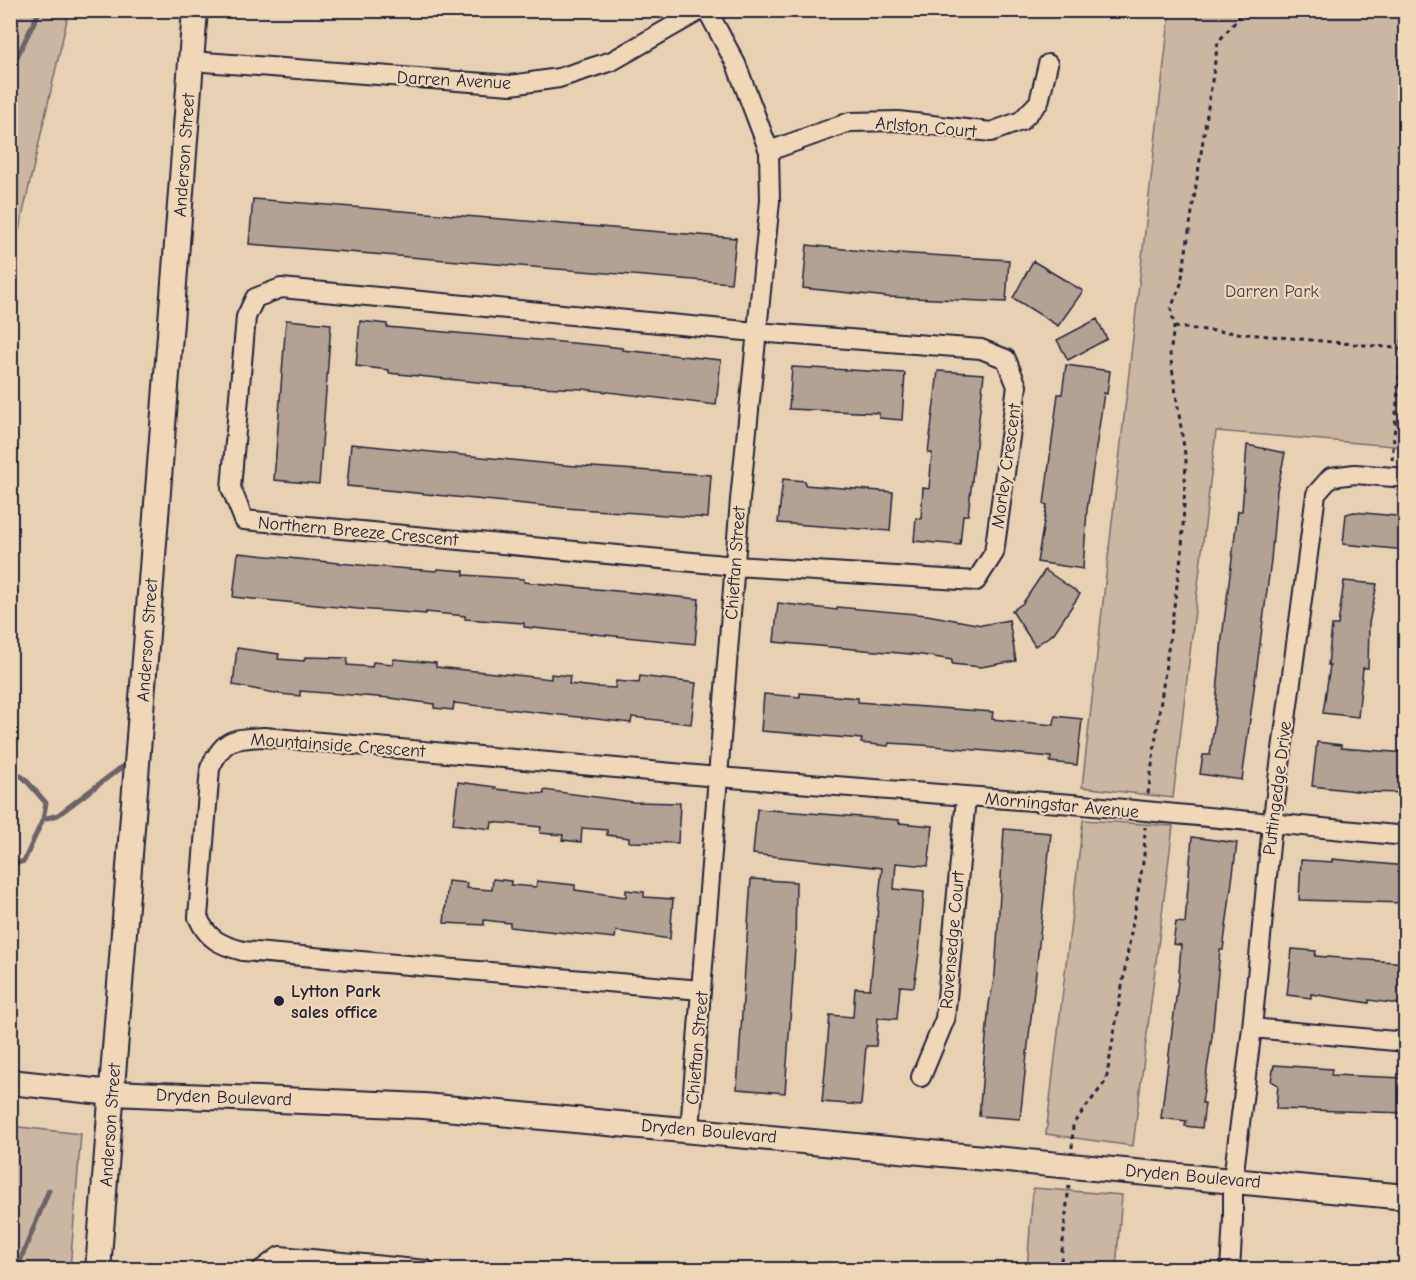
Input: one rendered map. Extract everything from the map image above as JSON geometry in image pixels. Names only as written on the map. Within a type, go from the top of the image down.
[{"type":"street","name":"Anderson Street","points":[[98,1269],[195,10]]},
{"type":"street","name":"Darren Avenue","points":[[191,61],[511,85],[559,78],[612,61],[701,10]]},
{"type":"street","name":"Chieftan Street","points":[[690,1129],[735,566],[770,201],[769,151],[736,64],[707,10]]},
{"type":"street","name":"Arlston Court","points":[[769,151],[850,122],[898,121],[991,132],[1021,121],[1039,102],[1048,64]]},
{"type":"street","name":"Northern Breeze Crescent","points":[[735,566],[244,520],[231,488],[246,317],[255,298],[281,288],[756,332]]},
{"type":"street","name":"Morley Crescent","points":[[735,566],[976,581],[994,553],[1017,386],[1006,359],[981,349],[756,332]]},
{"type":"street","name":"Puttingedge Drive","points":[[1230,1269],[1233,1179],[1252,1028],[1272,825],[1316,494],[1330,477],[1355,474],[1398,478]]},
{"type":"street","name":"Mountainside Crescent","points":[[701,990],[243,951],[222,945],[205,933],[198,917],[210,768],[218,751],[229,740],[264,737],[718,777]]},
{"type":"street","name":"Morningstar Avenue","points":[[718,777],[966,798],[1072,804],[1272,825],[1406,836]]},
{"type":"street","name":"Ravensedge Court","points":[[921,1077],[945,1019],[966,798]]},
{"type":"street","points":[[1252,1028],[1406,1041]]},
{"type":"street","name":"Dryden Boulevard","points":[[10,1082],[112,1093],[424,1106],[1233,1179],[1406,1197]]},
{"type":"street","points":[[261,1269],[280,1256],[426,1269]]},
{"type":"path","points":[[1245,10],[1218,42],[1181,284],[1172,308],[1174,327],[1404,348]]},
{"type":"path","points":[[1398,478],[1406,297]]},
{"type":"green space","points":[[11,10],[69,11],[17,239],[11,337]]},
{"type":"green space","name":"Darren Park","points":[[1170,11],[1406,11],[1405,447],[1216,431],[1173,798],[1082,787]]},
{"type":"green space","points":[[1083,820],[1173,826],[1133,1146],[1046,1134]]},
{"type":"green space","points":[[11,1126],[81,1134],[70,1269],[11,1269]]},
{"type":"green space","points":[[1033,1188],[1122,1195],[1116,1269],[1027,1269]]},
{"type":"building","points":[[253,199],[736,238],[731,283],[249,244]]},
{"type":"building","points":[[807,245],[898,255],[898,253],[1009,260],[1006,302],[888,297],[803,288]]},
{"type":"building","points":[[1033,261],[1083,291],[1058,326],[1013,298]]},
{"type":"building","points":[[1097,319],[1107,339],[1068,360],[1057,340]]},
{"type":"building","points":[[286,320],[331,324],[319,484],[274,480]]},
{"type":"building","points":[[360,321],[387,324],[387,327],[595,345],[721,360],[716,405],[583,389],[516,386],[389,373],[389,370],[356,366]]},
{"type":"building","points":[[1066,365],[1110,371],[1107,394],[1104,393],[1087,510],[1083,569],[1037,562],[1047,505],[1044,504],[1058,394],[1062,394]]},
{"type":"building","points":[[792,367],[905,373],[902,420],[879,418],[879,413],[789,409]]},
{"type":"building","points":[[938,371],[984,374],[968,515],[963,515],[960,545],[914,541],[916,518],[921,519],[923,488],[929,489],[932,453],[928,453]]},
{"type":"building","points":[[351,444],[562,465],[711,475],[708,518],[565,508],[347,486]]},
{"type":"building","points":[[1247,445],[1285,453],[1277,490],[1271,560],[1242,780],[1200,774],[1203,755],[1210,755],[1238,511],[1242,511]]},
{"type":"building","points":[[783,479],[805,481],[805,485],[893,492],[890,531],[778,523]]},
{"type":"building","points":[[1354,512],[1406,517],[1406,550],[1343,544],[1346,514]]},
{"type":"building","points":[[238,553],[370,566],[464,571],[464,575],[524,579],[524,582],[699,599],[695,644],[524,627],[524,623],[465,619],[465,616],[426,612],[426,614],[358,609],[233,597]]},
{"type":"building","points":[[1045,570],[1080,594],[1054,633],[1035,646],[1012,611],[1023,603]]},
{"type":"building","points":[[1344,581],[1377,584],[1369,623],[1368,668],[1363,668],[1358,717],[1323,713],[1330,665],[1328,665],[1332,625],[1338,625]]},
{"type":"building","points":[[778,603],[837,610],[837,607],[927,615],[982,625],[1009,620],[1016,661],[981,667],[952,664],[952,660],[922,655],[774,642]]},
{"type":"building","points":[[237,648],[279,654],[278,659],[304,661],[305,657],[348,658],[347,665],[372,667],[373,662],[393,664],[394,659],[436,663],[436,667],[551,679],[551,674],[570,676],[569,684],[595,687],[615,688],[616,681],[639,683],[640,676],[696,683],[691,724],[632,717],[631,723],[454,703],[453,710],[434,708],[434,704],[390,698],[300,691],[300,696],[233,685]]},
{"type":"building","points":[[800,693],[858,698],[858,702],[993,712],[992,719],[1054,725],[1055,716],[1082,719],[1077,765],[1050,762],[1051,757],[922,745],[889,743],[888,746],[861,743],[862,739],[761,731],[764,694],[800,697]]},
{"type":"building","points":[[1317,742],[1341,745],[1341,748],[1406,753],[1406,793],[1365,792],[1312,786]]},
{"type":"building","points":[[458,782],[496,787],[495,789],[544,794],[544,790],[633,802],[680,803],[678,843],[629,842],[629,838],[607,835],[607,830],[582,828],[581,842],[562,840],[563,835],[540,833],[541,827],[492,822],[491,829],[453,824]]},
{"type":"building","points":[[757,809],[899,820],[899,823],[933,826],[928,866],[896,863],[894,889],[924,892],[919,953],[914,987],[900,986],[897,1019],[878,1018],[876,1046],[866,1046],[861,1105],[822,1102],[830,1015],[853,1017],[855,988],[870,989],[882,868],[753,854]]},
{"type":"building","points":[[1004,829],[1051,833],[1020,1119],[979,1116],[989,1004],[995,975]]},
{"type":"building","points":[[1192,837],[1237,843],[1223,950],[1220,950],[1212,1037],[1202,1103],[1205,1103],[1202,1128],[1185,1126],[1186,1121],[1161,1118],[1181,945],[1173,944],[1176,922],[1185,923]]},
{"type":"building","points":[[1332,859],[1406,866],[1406,903],[1299,900],[1301,860],[1332,862]]},
{"type":"building","points":[[493,879],[511,881],[511,885],[536,887],[537,881],[575,885],[575,890],[626,897],[626,890],[644,892],[644,897],[673,899],[670,939],[616,931],[615,938],[510,927],[510,923],[484,920],[484,925],[444,923],[448,881],[467,883],[466,888],[492,890]]},
{"type":"building","points":[[751,879],[796,882],[795,948],[785,1093],[737,1089]]},
{"type":"building","points":[[1292,949],[1316,951],[1315,956],[1406,963],[1406,1005],[1369,1000],[1369,1003],[1311,994],[1311,998],[1287,995]]},
{"type":"building","points":[[1274,1065],[1332,1069],[1331,1075],[1406,1078],[1406,1113],[1276,1109],[1278,1085],[1271,1081]]},
{"type":"waterway","points":[[10,71],[40,10]]},
{"type":"waterway","points":[[10,581],[16,593],[10,609]]},
{"type":"waterway","points":[[43,819],[58,815],[131,760]]},
{"type":"waterway","points":[[10,768],[25,779],[46,803],[43,819],[24,861],[10,865]]},
{"type":"waterway","points":[[25,1270],[20,1261],[49,1190]]},
{"type":"place","name":"Lytton Park sales office","points":[[279,1001]]}]
